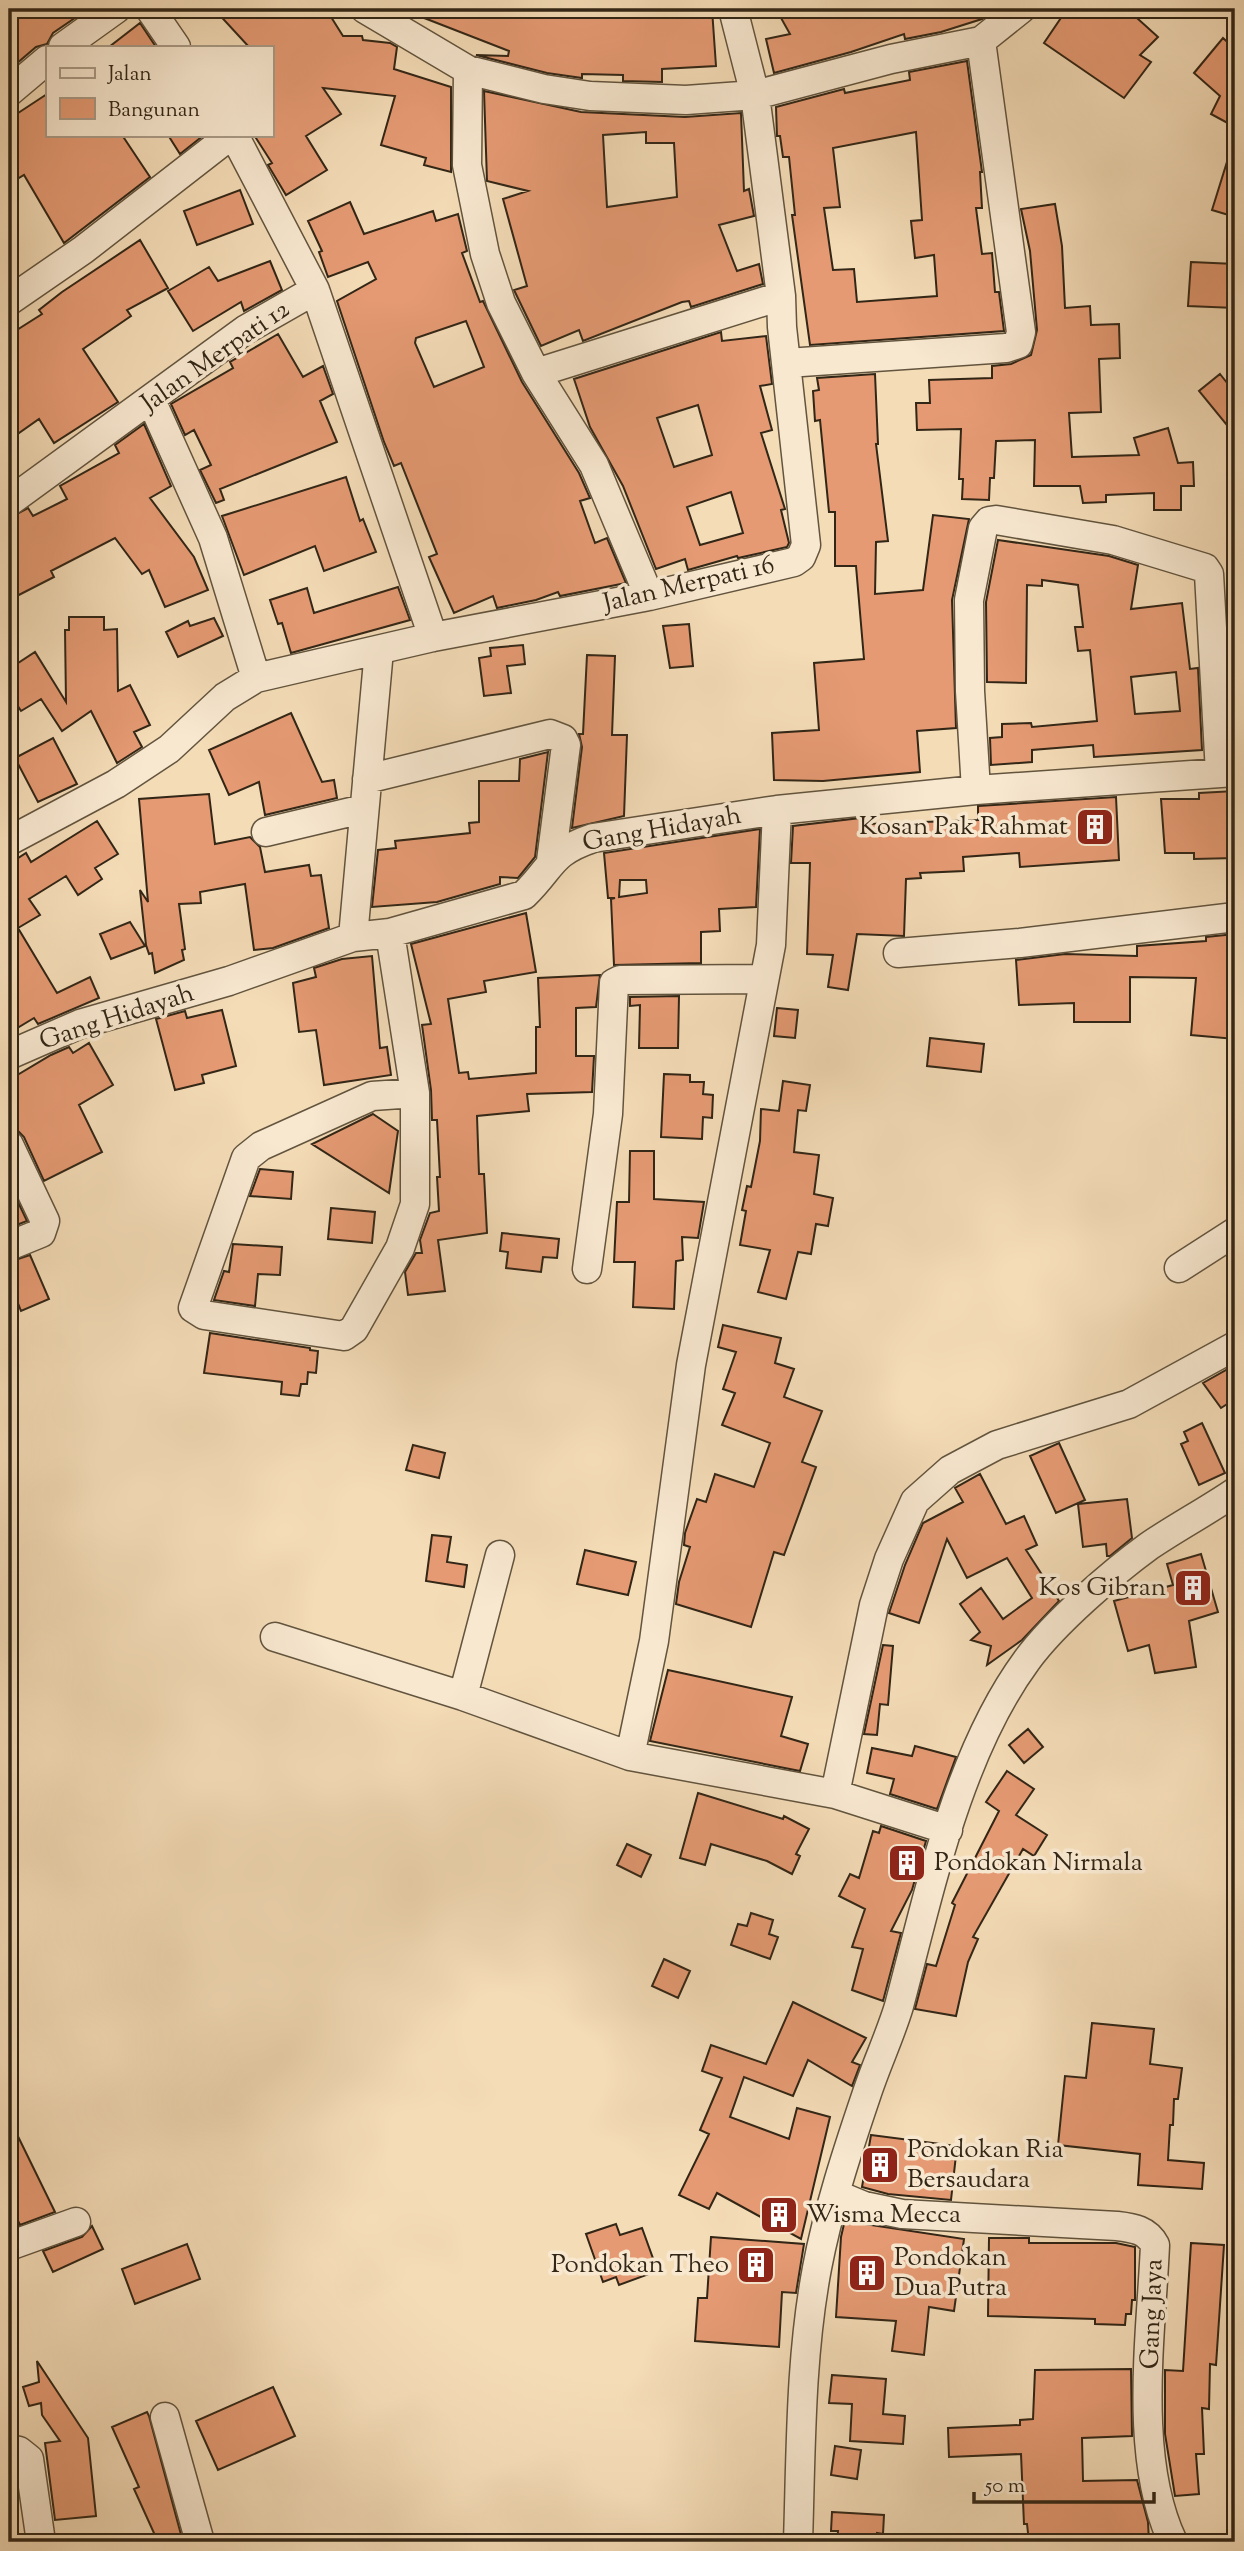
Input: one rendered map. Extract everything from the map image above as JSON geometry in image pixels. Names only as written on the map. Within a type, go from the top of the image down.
[{"type":"street","points":[[65,46],[116,9]]},
{"type":"street","points":[[150,9],[175,46]]},
{"type":"street","points":[[365,9],[468,70],[544,89],[590,96],[686,100],[755,95],[891,59],[981,41],[1021,9]]},
{"type":"street","name":"Jalan Merpati 16","points":[[9,841],[116,784],[169,750],[225,698],[256,678],[433,637],[649,596],[794,562],[801,556],[807,545],[781,296],[755,95],[733,9]]},
{"type":"street","points":[[787,363],[1006,348],[1018,344],[1021,332],[981,41]]},
{"type":"street","points":[[9,92],[46,61]]},
{"type":"street","points":[[468,70],[467,165],[476,214],[501,303],[536,373],[594,465],[649,596]]},
{"type":"street","points":[[9,301],[83,250],[232,136]]},
{"type":"street","name":"Jalan Merpati 12","points":[[9,502],[245,330],[315,290],[234,136]]},
{"type":"street","points":[[315,290],[364,427],[433,637]]},
{"type":"street","points":[[536,373],[781,296]]},
{"type":"street","points":[[151,400],[213,538],[256,678]]},
{"type":"street","points":[[975,790],[969,600],[983,528],[989,521],[996,520],[1113,540],[1205,568],[1209,574],[1228,772]]},
{"type":"street","points":[[353,937],[379,650]]},
{"type":"street","points":[[367,779],[550,734],[563,739],[566,745],[551,861]]},
{"type":"street","name":"Gang Hidayah","points":[[9,1055],[80,1024],[229,981],[353,937],[390,933],[524,895],[538,881],[551,861],[567,847],[593,838],[777,810],[975,790],[1228,772]]},
{"type":"street","points":[[266,832],[363,810]]},
{"type":"street","points":[[631,1756],[654,1641],[691,1365],[771,945],[777,810]]},
{"type":"street","points":[[898,953],[1020,943],[1235,917]]},
{"type":"street","points":[[390,933],[415,1093],[415,1204],[400,1248],[350,1334],[336,1336],[204,1315],[193,1308],[246,1158],[261,1146],[372,1096],[415,1093]]},
{"type":"street","points":[[587,1269],[611,1081],[614,984],[620,980],[764,979]]},
{"type":"street","points":[[9,1145],[45,1221],[41,1233],[9,1246]]},
{"type":"street","points":[[1179,1268],[1235,1231]]},
{"type":"street","points":[[835,1794],[874,1605],[889,1559],[915,1501],[950,1470],[997,1444],[1129,1404],[1235,1346]]},
{"type":"street","points":[[798,2542],[805,2351],[817,2268],[835,2194],[866,2094],[898,2010],[927,1893],[968,1774],[1000,1703],[1027,1658],[1079,1605],[1149,1546],[1235,1492]]},
{"type":"street","points":[[463,1696],[500,1555]]},
{"type":"street","points":[[275,1637],[463,1696],[631,1756],[835,1794],[948,1830]]},
{"type":"street","name":"Gang Jaya","points":[[835,2194],[864,2206],[902,2214],[1048,2220],[1139,2230],[1151,2237],[1155,2245],[1149,2443],[1154,2488],[1161,2516],[1173,2542]]},
{"type":"street","points":[[9,2246],[76,2222]]},
{"type":"street","points":[[165,2417],[200,2542]]},
{"type":"street","points":[[9,2449],[19,2451],[29,2459],[41,2542]]},
{"type":"building","points":[[9,9],[88,9],[53,33],[47,44],[36,47],[9,70]]},
{"type":"building","points":[[214,9],[326,9],[343,36],[362,36],[363,40],[390,43],[397,47],[394,69],[451,87],[451,172],[424,165],[426,158],[381,145],[395,96],[323,88],[341,114],[306,136],[327,170],[286,195],[268,165],[272,163],[255,136],[273,136],[273,46],[248,46]]},
{"type":"building","points":[[401,9],[712,9],[716,66],[662,69],[662,82],[623,81],[623,75],[582,74],[582,78],[547,73],[476,55],[508,56],[509,51]]},
{"type":"building","points":[[776,9],[995,9],[982,19],[941,32],[905,39],[904,34],[774,73],[766,39],[790,34]]},
{"type":"building","points":[[1067,9],[1127,9],[1158,37],[1140,55],[1151,62],[1124,98],[1044,43]]},
{"type":"building","points":[[140,23],[155,46],[110,46]]},
{"type":"building","points":[[1223,38],[1235,49],[1235,127],[1211,114],[1220,96],[1194,73]]},
{"type":"building","points":[[967,61],[982,172],[982,208],[976,208],[982,254],[992,253],[995,292],[999,292],[1004,331],[810,345],[792,215],[795,215],[789,157],[783,157],[780,136],[777,136],[776,107],[844,89],[845,93],[910,80],[909,72]],"holes":[[[916,132],[922,220],[911,221],[915,258],[934,255],[937,296],[857,302],[854,269],[833,270],[824,208],[840,207],[833,148]]]},
{"type":"building","points":[[484,91],[581,112],[685,117],[741,113],[744,191],[749,189],[754,216],[719,225],[737,271],[759,264],[763,284],[691,307],[689,301],[682,302],[583,341],[579,330],[541,346],[514,290],[527,286],[503,199],[528,191],[487,181]],"holes":[[[646,132],[646,143],[674,143],[677,197],[607,207],[603,135]]]},
{"type":"building","points":[[46,95],[46,136],[123,136],[150,177],[64,243],[24,175],[9,184],[9,119]]},
{"type":"building","points":[[169,136],[203,136],[180,154]]},
{"type":"building","points":[[1231,149],[1235,150],[1235,217],[1212,210]]},
{"type":"building","points":[[240,190],[253,224],[197,245],[184,211]]},
{"type":"building","points":[[350,202],[364,234],[433,211],[436,221],[458,214],[467,251],[462,253],[480,302],[483,301],[522,382],[579,473],[590,498],[580,501],[595,543],[607,538],[626,583],[560,596],[558,592],[536,600],[497,608],[493,596],[454,613],[429,557],[437,554],[401,463],[394,466],[384,442],[337,301],[376,279],[368,262],[328,277],[319,252],[322,251],[308,221]],"holes":[[[466,321],[484,367],[434,387],[415,343],[416,338]]]},
{"type":"building","points":[[1055,204],[1062,246],[1065,308],[1090,306],[1091,325],[1119,324],[1120,358],[1099,359],[1101,412],[1069,413],[1072,457],[1139,455],[1134,438],[1168,428],[1178,463],[1193,462],[1194,486],[1181,486],[1181,510],[1154,510],[1154,493],[1106,495],[1106,502],[1083,503],[1080,486],[1034,486],[1035,440],[996,441],[994,478],[990,478],[989,500],[962,499],[963,479],[959,479],[961,429],[917,430],[916,403],[930,403],[929,380],[992,378],[992,366],[1011,364],[1031,355],[1037,330],[1030,251],[1021,209]]},
{"type":"building","points":[[140,240],[168,288],[127,310],[131,316],[83,349],[118,402],[54,443],[39,419],[9,440],[9,335],[42,314],[39,310],[62,292]]},
{"type":"building","points":[[270,261],[282,290],[244,311],[241,302],[193,331],[168,291],[209,267],[218,281]]},
{"type":"building","points":[[1191,262],[1235,264],[1235,308],[1188,306]]},
{"type":"building","points":[[721,332],[722,341],[766,336],[772,384],[760,386],[772,430],[761,433],[785,509],[781,510],[789,543],[787,547],[738,558],[737,556],[688,570],[685,559],[656,569],[623,486],[590,427],[574,379]],"holes":[[[698,405],[712,455],[674,467],[657,418]],[[731,492],[743,533],[700,545],[687,507]]]},
{"type":"building","points":[[278,334],[303,377],[323,366],[333,394],[320,401],[337,442],[220,489],[224,500],[216,503],[200,470],[211,465],[194,430],[185,435],[171,404],[233,368],[230,362]]},
{"type":"building","points":[[875,374],[876,444],[888,541],[876,542],[875,594],[923,590],[933,515],[969,519],[952,600],[956,728],[917,731],[920,772],[823,781],[774,780],[772,733],[819,730],[814,663],[864,659],[856,566],[835,566],[835,512],[829,512],[820,420],[815,421],[813,391],[819,390],[817,378]]},
{"type":"building","points":[[1220,374],[1235,393],[1235,435],[1199,391]]},
{"type":"building","points":[[144,424],[171,486],[150,498],[194,557],[208,590],[165,607],[149,570],[142,574],[115,538],[51,571],[54,577],[9,600],[9,518],[28,508],[33,516],[67,499],[60,486],[119,453],[115,445]]},
{"type":"building","points":[[346,477],[360,521],[363,519],[376,552],[324,571],[315,546],[244,575],[222,516]]},
{"type":"building","points":[[998,540],[1109,556],[1138,565],[1131,609],[1182,603],[1190,669],[1198,668],[1202,750],[1094,757],[1093,745],[1032,750],[1032,762],[991,765],[990,738],[1002,737],[1002,724],[1031,723],[1032,727],[1097,721],[1090,650],[1078,651],[1075,627],[1083,627],[1078,585],[1042,580],[1042,586],[1027,585],[1026,683],[987,682],[986,602]],"holes":[[[1176,672],[1180,711],[1135,714],[1131,677]]]},
{"type":"building","points":[[398,587],[410,620],[291,653],[282,623],[278,624],[270,600],[307,588],[314,613]]},
{"type":"building","points":[[69,617],[104,617],[104,630],[117,629],[118,691],[130,685],[150,725],[134,732],[142,747],[117,763],[91,711],[62,731],[41,699],[21,711],[9,692],[9,669],[35,652],[66,702],[65,630],[69,630]]},
{"type":"building","points":[[214,618],[223,636],[178,657],[166,632],[188,621],[190,626]]},
{"type":"building","points":[[689,624],[693,666],[670,668],[663,626]]},
{"type":"building","points":[[523,645],[525,664],[507,666],[511,693],[484,696],[479,658],[491,656],[490,648]]},
{"type":"building","points":[[587,655],[615,656],[612,735],[627,735],[624,816],[572,828],[582,747],[579,734],[583,734]]},
{"type":"building","points":[[291,713],[322,782],[334,780],[337,798],[265,815],[259,782],[229,795],[209,750]]},
{"type":"building","points":[[53,738],[77,784],[38,802],[15,758]]},
{"type":"building","points":[[548,752],[535,857],[518,878],[500,877],[500,884],[437,902],[372,907],[378,850],[396,848],[395,841],[470,833],[469,823],[479,822],[479,781],[519,781],[520,759]]},
{"type":"building","points":[[1235,791],[1235,858],[1194,859],[1194,853],[1165,853],[1161,799],[1199,799],[1199,793]]},
{"type":"building","points":[[209,794],[215,844],[250,837],[260,847],[265,872],[309,865],[311,876],[321,875],[329,928],[273,948],[254,950],[245,884],[200,892],[201,903],[179,904],[184,960],[155,973],[152,953],[149,954],[146,945],[140,890],[148,902],[139,799]]},
{"type":"building","points":[[1116,797],[1119,860],[1020,867],[1019,853],[963,857],[964,871],[920,873],[921,878],[906,879],[904,936],[857,934],[848,990],[828,987],[833,955],[807,954],[810,863],[791,863],[793,826],[869,817],[869,824],[978,820],[978,806]]},
{"type":"building","points":[[97,821],[118,854],[95,868],[102,879],[78,895],[66,876],[29,899],[40,915],[18,928],[57,993],[90,977],[99,998],[38,1024],[34,1018],[9,1033],[9,864],[26,853],[31,862]]},
{"type":"building","points":[[760,829],[756,907],[719,909],[720,931],[701,932],[701,963],[614,965],[611,899],[615,898],[608,898],[604,853]],"holes":[[[620,880],[646,880],[647,893],[619,897]]]},
{"type":"building","points":[[526,913],[536,972],[484,981],[486,992],[448,999],[459,1073],[468,1072],[469,1079],[536,1073],[536,1027],[540,1027],[538,978],[600,975],[596,1007],[576,1008],[576,1056],[594,1056],[592,1092],[527,1094],[529,1111],[477,1116],[479,1174],[484,1174],[487,1233],[438,1240],[445,1291],[408,1295],[405,1272],[416,1253],[422,1253],[420,1240],[430,1213],[439,1211],[437,1177],[440,1177],[437,1120],[432,1120],[431,1090],[422,1025],[431,1024],[411,944]]},
{"type":"building","points":[[130,922],[145,946],[111,959],[100,934]]},
{"type":"building","points":[[1235,934],[1235,1039],[1191,1035],[1196,978],[1130,977],[1130,1022],[1074,1022],[1074,1003],[1019,1005],[1016,960],[1065,954],[1137,956],[1137,946],[1206,941],[1206,937]]},
{"type":"building","points":[[372,956],[380,1048],[387,1047],[391,1075],[324,1085],[316,1030],[299,1032],[293,983],[316,977],[314,968],[342,959]]},
{"type":"building","points":[[679,996],[678,1048],[639,1048],[640,1005],[630,1006],[630,997]]},
{"type":"building","points":[[777,1008],[798,1010],[795,1038],[774,1036]]},
{"type":"building","points":[[222,1010],[236,1066],[202,1075],[204,1083],[175,1090],[156,1019],[185,1011],[187,1018]]},
{"type":"building","points":[[930,1038],[984,1044],[981,1072],[927,1066]]},
{"type":"building","points":[[89,1043],[113,1085],[79,1105],[102,1152],[44,1181],[24,1137],[18,1131],[9,1129],[9,1080],[51,1055],[69,1047],[73,1053]]},
{"type":"building","points":[[664,1074],[690,1075],[690,1082],[704,1082],[703,1094],[713,1095],[712,1118],[703,1117],[702,1139],[661,1137]]},
{"type":"building","points":[[783,1081],[810,1085],[806,1111],[798,1110],[794,1152],[819,1155],[814,1194],[833,1198],[828,1226],[816,1224],[811,1254],[798,1252],[786,1299],[758,1292],[770,1250],[740,1245],[746,1211],[742,1210],[747,1186],[751,1187],[760,1141],[761,1109],[779,1111]]},
{"type":"building","points":[[373,1114],[398,1131],[389,1193],[312,1144]]},
{"type":"building","points":[[630,1151],[654,1151],[654,1199],[704,1202],[698,1238],[682,1237],[683,1260],[676,1261],[674,1309],[633,1307],[635,1262],[614,1262],[617,1202],[629,1202]]},
{"type":"building","points":[[260,1169],[293,1172],[291,1199],[250,1196]]},
{"type":"building","points":[[9,1183],[27,1221],[9,1228]]},
{"type":"building","points":[[331,1208],[375,1212],[372,1243],[328,1239]]},
{"type":"building","points":[[502,1233],[559,1239],[557,1258],[543,1257],[541,1272],[506,1268],[508,1252],[500,1251]]},
{"type":"building","points":[[233,1244],[282,1247],[280,1275],[258,1274],[255,1306],[214,1300],[224,1271],[229,1272]]},
{"type":"building","points":[[30,1255],[49,1299],[21,1311],[9,1280],[9,1262]]},
{"type":"building","points":[[723,1325],[781,1338],[775,1363],[794,1369],[784,1397],[822,1411],[802,1462],[816,1467],[784,1555],[774,1552],[751,1627],[676,1604],[679,1582],[690,1547],[684,1545],[685,1533],[697,1499],[706,1502],[715,1474],[754,1487],[770,1443],[722,1425],[735,1393],[723,1389],[736,1352],[718,1347]]},
{"type":"building","points":[[210,1333],[318,1351],[316,1373],[308,1372],[307,1384],[301,1384],[299,1396],[281,1394],[282,1382],[204,1373]]},
{"type":"building","points":[[1235,1365],[1235,1399],[1221,1408],[1203,1383]]},
{"type":"building","points":[[1202,1423],[1225,1473],[1199,1485],[1181,1444],[1188,1441],[1184,1432]]},
{"type":"building","points":[[1059,1443],[1085,1500],[1056,1513],[1030,1456]]},
{"type":"building","points":[[413,1445],[445,1453],[439,1478],[406,1470]]},
{"type":"building","points":[[980,1474],[1006,1524],[1024,1516],[1037,1545],[1026,1550],[1059,1601],[1022,1640],[987,1665],[991,1646],[971,1640],[980,1632],[960,1604],[981,1588],[1003,1619],[1032,1598],[1007,1558],[967,1578],[947,1539],[919,1623],[889,1613],[923,1523],[963,1502],[955,1488]]},
{"type":"building","points":[[1127,1499],[1132,1538],[1110,1556],[1107,1556],[1106,1544],[1083,1547],[1078,1504]]},
{"type":"building","points":[[432,1535],[451,1537],[447,1562],[467,1565],[464,1587],[426,1581]]},
{"type":"building","points":[[585,1550],[636,1562],[628,1595],[577,1584]]},
{"type":"building","points":[[1201,1554],[1218,1612],[1189,1621],[1196,1667],[1155,1673],[1149,1645],[1128,1651],[1114,1601],[1173,1585],[1167,1564]]},
{"type":"building","points":[[883,1645],[893,1646],[888,1705],[880,1704],[877,1735],[864,1734]]},
{"type":"building","points":[[668,1670],[792,1697],[781,1736],[808,1744],[800,1771],[650,1741]]},
{"type":"building","points":[[1028,1729],[1043,1747],[1024,1763],[1009,1745]]},
{"type":"building","points":[[915,1746],[956,1757],[937,1809],[890,1794],[894,1779],[867,1773],[872,1748],[912,1756]]},
{"type":"building","points":[[1007,1771],[1034,1789],[1016,1815],[1047,1835],[1034,1856],[1023,1849],[973,1937],[978,1939],[968,1962],[956,2016],[915,2009],[927,1964],[936,1966],[955,1905],[952,1903],[999,1811],[986,1802]]},
{"type":"building","points":[[698,1793],[783,1819],[784,1816],[809,1829],[796,1854],[800,1856],[792,1874],[767,1861],[711,1844],[705,1865],[680,1858]]},
{"type":"building","points":[[881,1826],[926,1841],[912,1890],[891,1931],[901,1933],[883,2001],[852,1990],[863,1949],[852,1947],[865,1909],[839,1896],[850,1874],[859,1878],[873,1831],[879,1833]]},
{"type":"building","points":[[627,1844],[651,1855],[641,1877],[617,1865]]},
{"type":"building","points":[[751,1913],[773,1920],[769,1934],[778,1937],[770,1959],[731,1945],[738,1924],[747,1926]]},
{"type":"building","points":[[664,1959],[690,1971],[678,1998],[652,1986]]},
{"type":"building","points":[[793,2002],[866,2038],[852,2062],[860,2065],[852,2086],[808,2060],[793,2096],[744,2077],[730,2117],[789,2139],[797,2108],[830,2117],[801,2239],[717,2193],[709,2209],[679,2195],[709,2134],[700,2130],[722,2078],[702,2071],[711,2045],[766,2064]]},
{"type":"building","points":[[1092,2023],[1154,2029],[1150,2064],[1182,2068],[1178,2099],[1174,2099],[1173,2125],[1170,2125],[1168,2160],[1204,2163],[1202,2189],[1138,2185],[1140,2154],[1058,2145],[1065,2076],[1086,2078]]},
{"type":"building","points":[[9,2118],[55,2212],[20,2225],[9,2202]]},
{"type":"building","points":[[871,2135],[957,2146],[951,2200],[888,2194],[862,2187]]},
{"type":"building","points":[[858,2223],[964,2239],[954,2311],[929,2307],[924,2355],[892,2351],[896,2321],[836,2317],[844,2224]]},
{"type":"building","points":[[616,2224],[620,2235],[642,2228],[655,2264],[646,2267],[649,2274],[619,2285],[616,2277],[603,2282],[586,2234]]},
{"type":"building","points":[[92,2226],[103,2249],[53,2272],[43,2251],[82,2237]]},
{"type":"building","points":[[711,2237],[804,2244],[796,2293],[782,2292],[779,2347],[695,2341],[698,2298],[707,2298]]},
{"type":"building","points":[[989,2238],[1029,2238],[1029,2243],[1116,2243],[1135,2247],[1135,2300],[1132,2300],[1131,2314],[1126,2314],[1125,2325],[1095,2324],[1095,2319],[988,2316]]},
{"type":"building","points":[[1191,2243],[1224,2245],[1216,2365],[1210,2364],[1209,2409],[1202,2408],[1204,2454],[1196,2454],[1199,2494],[1175,2496],[1165,2434],[1165,2370],[1183,2371]]},
{"type":"building","points":[[187,2244],[200,2279],[135,2304],[122,2269]]},
{"type":"building","points":[[37,2361],[88,2438],[96,2516],[55,2520],[45,2443],[60,2441],[42,2415],[41,2403],[29,2406],[23,2387],[39,2382]]},
{"type":"building","points":[[1131,2369],[1132,2436],[1082,2438],[1083,2481],[1137,2480],[1148,2522],[1149,2542],[1029,2542],[1027,2524],[1024,2524],[1021,2454],[949,2457],[948,2428],[1020,2425],[1020,2420],[1033,2419],[1035,2370]]},
{"type":"building","points":[[832,2375],[886,2379],[883,2414],[905,2416],[903,2444],[850,2441],[852,2404],[829,2403]]},
{"type":"building","points":[[273,2387],[295,2436],[218,2470],[196,2421]]},
{"type":"building","points":[[147,2412],[183,2542],[158,2542],[134,2489],[139,2487],[112,2427]]},
{"type":"building","points":[[835,2446],[861,2450],[857,2479],[831,2475]]},
{"type":"building","points":[[832,2512],[884,2515],[883,2534],[877,2533],[876,2542],[837,2542],[838,2531],[831,2531]]},
{"type":"place","name":"Kosan Pak Rahmat","points":[[1095,827]]},
{"type":"place","name":"Kos Gibran","points":[[1193,1588]]},
{"type":"place","name":"Pondokan Nirmala","points":[[907,1863]]},
{"type":"place","name":"Pondokan Ria Bersaudara","points":[[880,2165]]},
{"type":"place","name":"Wisma Mecca","points":[[779,2215]]},
{"type":"place","name":"Pondokan Theo","points":[[756,2265]]},
{"type":"place","name":"Pondokan Dua Putra","points":[[867,2273]]}]
